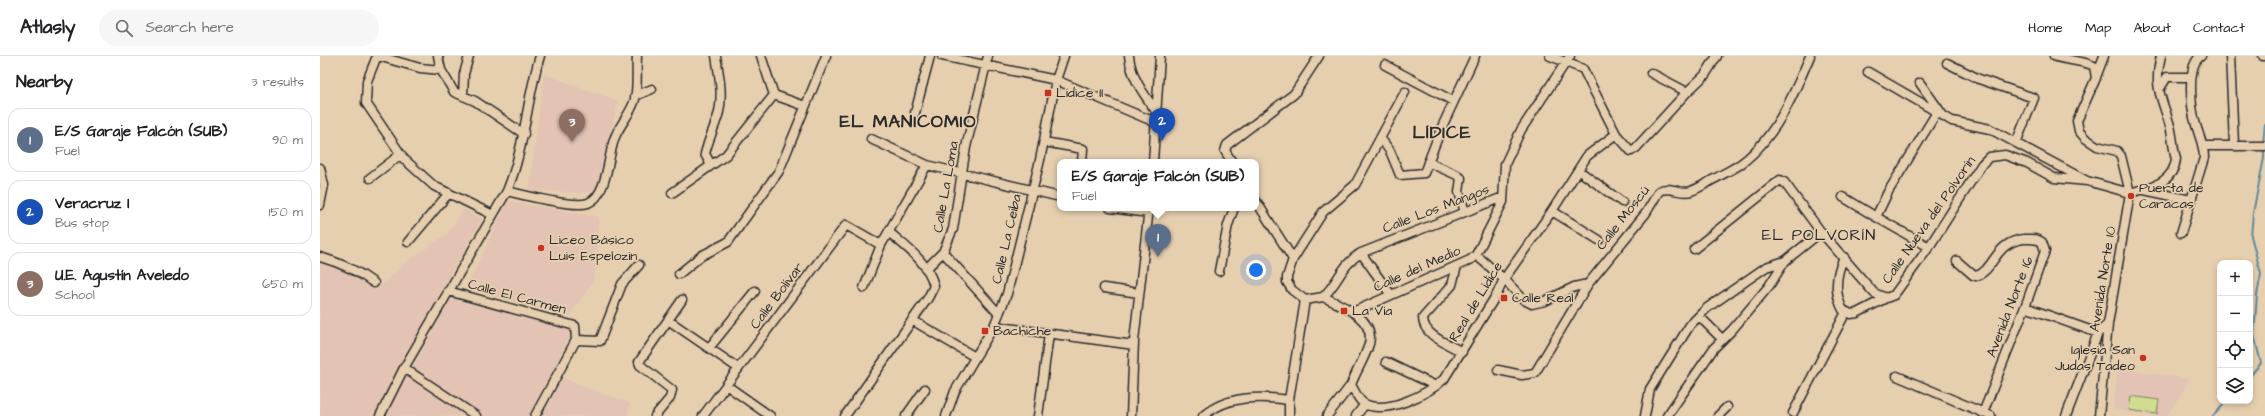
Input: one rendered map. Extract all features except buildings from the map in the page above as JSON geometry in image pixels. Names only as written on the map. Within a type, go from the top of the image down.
[{"type":"street","points":[[441,70],[420,68],[378,56],[367,81],[366,102],[401,154],[426,180],[494,214]]},
{"type":"street","points":[[438,56],[441,70],[454,92],[480,104],[524,134]]},
{"type":"street","points":[[463,96],[464,74],[469,56]]},
{"type":"street","points":[[381,416],[404,368],[507,191],[517,166],[524,134],[527,105],[540,56]]},
{"type":"street","points":[[507,191],[536,198],[580,204],[591,202],[600,191],[614,138],[632,106],[635,96],[637,56]]},
{"type":"street","points":[[711,165],[705,154],[719,112],[721,99],[716,56]]},
{"type":"street","points":[[761,56],[774,95]]},
{"type":"street","points":[[679,274],[701,256],[728,242],[779,171],[826,56]]},
{"type":"street","points":[[915,113],[930,56]]},
{"type":"street","points":[[942,56],[1056,80],[1157,123]]},
{"type":"street","name":"Calle La Loma","points":[[926,269],[943,252],[953,229],[961,175],[988,56]]},
{"type":"street","name":"Calle La Ceiba","points":[[946,416],[954,391],[994,326],[1016,263],[1031,190],[1044,142],[1056,80],[1064,56]]},
{"type":"street","points":[[1129,56],[1131,70],[1140,88],[1158,114]]},
{"type":"street","points":[[1153,159],[1158,114],[1160,56]]},
{"type":"street","points":[[1230,159],[1225,151],[1227,145],[1294,94],[1319,56]]},
{"type":"street","points":[[1380,139],[1390,151],[1401,175],[1424,173],[1453,101],[1476,56]]},
{"type":"street","points":[[1550,56],[1568,60],[1583,69],[1616,134],[1629,149],[1634,150],[1687,92],[1705,75],[1717,56]]},
{"type":"street","name":"Calle Moscú","points":[[1498,370],[1522,375],[1535,373],[1588,284],[1646,213],[1660,191],[1668,189],[1681,193],[1692,191],[1742,164],[1758,149],[1784,112],[1810,56]]},
{"type":"street","points":[[2054,56],[2094,66],[2096,78]]},
{"type":"street","points":[[2104,56],[2077,121],[2079,131],[2085,138],[2097,146],[2117,151],[2121,156],[2130,193],[2159,184],[2171,174],[2176,165],[2170,126],[2158,91],[2157,71],[2161,56]]},
{"type":"street","points":[[2181,233],[2204,158],[2204,146],[2196,125],[2191,77],[2196,60],[2201,56]]},
{"type":"street","points":[[2230,56],[2234,144]]},
{"type":"street","name":"Calle Los Mangos","points":[[1323,297],[1331,289],[1340,272],[1353,257],[1503,197],[1505,164],[1521,130],[1568,60]]},
{"type":"street","points":[[1947,63],[1979,79],[2034,98],[2016,143]]},
{"type":"street","points":[[1385,65],[1453,101]]},
{"type":"street","points":[[1868,72],[1952,121],[1990,129],[2087,181]]},
{"type":"street","points":[[1650,73],[1687,92]]},
{"type":"street","points":[[2158,91],[2167,77],[2191,77]]},
{"type":"street","points":[[1920,83],[1940,114]]},
{"type":"street","points":[[635,96],[652,89]]},
{"type":"street","points":[[1328,416],[1351,384],[1369,341],[1364,321],[1353,312],[1323,297],[1305,300],[1292,290],[1287,282],[1287,277],[1293,258],[1323,212],[1356,185],[1405,92]]},
{"type":"street","points":[[672,193],[734,147],[774,95]]},
{"type":"street","points":[[774,95],[805,106]]},
{"type":"street","points":[[1876,217],[1888,192],[1940,114]]},
{"type":"street","name":"Real de Lídice","points":[[1365,404],[1384,407],[1400,404],[1436,386],[1444,379],[1462,352],[1504,279],[1552,211],[1587,156],[1616,134]]},
{"type":"street","points":[[871,138],[927,165],[961,175],[1057,196]]},
{"type":"street","points":[[1044,142],[1083,149],[1082,159]]},
{"type":"street","points":[[2204,146],[2234,144],[2262,146]]},
{"type":"street","points":[[370,178],[401,154]]},
{"type":"street","name":"Calle Nueva del Polvorín","points":[[1846,312],[1857,313],[1894,295],[1929,246],[1982,164],[1989,157],[2004,155],[2027,164],[2054,178],[2087,181],[2130,193]]},
{"type":"street","points":[[1428,162],[1461,178],[1459,192],[1465,212]]},
{"type":"street","points":[[864,288],[881,245],[890,233],[927,165]]},
{"type":"street","points":[[320,168],[324,184],[320,205]]},
{"type":"street","points":[[1578,170],[1622,202]]},
{"type":"street","points":[[1694,249],[1780,180],[1784,182],[1820,232],[1844,257],[1874,293],[1886,298]]},
{"type":"street","points":[[2142,190],[2191,200]]},
{"type":"street","points":[[408,242],[448,192]]},
{"type":"street","name":"Avenida Norte 10","points":[[2099,416],[2108,324],[2130,193]]},
{"type":"street","name":"Calle del Medio","points":[[1353,312],[1457,266],[1476,255],[1499,209],[1503,197]]},
{"type":"street","points":[[1843,197],[1929,246]]},
{"type":"street","points":[[1259,206],[1293,258]]},
{"type":"street","points":[[1131,416],[1134,346],[1149,211]]},
{"type":"street","points":[[1219,271],[1228,225],[1233,211]]},
{"type":"street","points":[[1552,211],[1599,240]]},
{"type":"street","name":"Calle Bolívar","points":[[703,416],[846,225],[881,245]]},
{"type":"street","points":[[1667,416],[1690,381],[1722,339],[1769,286],[1786,261],[1820,232]]},
{"type":"street","points":[[845,416],[932,290],[933,282],[926,269],[914,254],[890,233]]},
{"type":"street","name":"Avenida Norte 16","points":[[1957,261],[1976,276],[2006,244],[2018,240],[2036,238],[2042,242],[2045,251],[2025,307],[1983,413]]},
{"type":"street","points":[[943,252],[999,314]]},
{"type":"street","points":[[1361,253],[1391,295]]},
{"type":"street","points":[[1476,255],[1504,279],[1524,300],[1532,304],[1544,301],[1574,287],[1588,284]]},
{"type":"street","points":[[320,257],[346,265],[360,272],[374,283]]},
{"type":"street","points":[[1793,413],[1846,312],[1841,306],[1836,283],[1838,269],[1844,257]]},
{"type":"street","points":[[1645,416],[1650,389],[1690,325],[1707,308],[1766,267],[1786,261]]},
{"type":"street","points":[[535,416],[576,340],[600,342],[622,284],[639,265]]},
{"type":"street","points":[[1457,266],[1452,285],[1423,318],[1423,324],[1426,331],[1462,352]]},
{"type":"street","points":[[1104,288],[1139,293]]},
{"type":"street","name":"Calle El Carmen","points":[[448,291],[575,326],[576,340]]},
{"type":"street","points":[[709,348],[756,291]]},
{"type":"street","points":[[655,416],[670,398],[672,390],[639,364],[682,300]]},
{"type":"street","points":[[1289,416],[1289,400],[1305,300]]},
{"type":"street","points":[[2025,307],[2098,333]]},
{"type":"street","points":[[1699,316],[1722,339]]},
{"type":"street","points":[[668,320],[738,368]]},
{"type":"street","points":[[912,320],[975,357]]},
{"type":"street","points":[[2066,416],[2098,333],[2108,324]]},
{"type":"street","points":[[994,326],[1134,346]]},
{"type":"street","points":[[1038,416],[1049,334]]},
{"type":"street","points":[[1386,362],[1436,386]]},
{"type":"street","points":[[404,368],[476,416]]},
{"type":"street","points":[[1897,376],[1991,416]]},
{"type":"street","points":[[1351,384],[1359,399],[1365,404],[1356,416]]},
{"type":"street","points":[[726,385],[770,416]]},
{"type":"street","points":[[906,416],[925,389]]},
{"type":"street","points":[[1203,416],[1216,408],[1244,398],[1272,398],[1289,400]]},
{"type":"street","points":[[1289,400],[1295,416]]},
{"type":"street","points":[[1718,416],[1727,407]]},
{"type":"shaded area","points":[[544,74],[618,101],[599,183],[592,193],[529,190]]},
{"type":"shaded area","name":"Liceo Básico Luis Espelozin","points":[[508,201],[599,217],[594,280],[569,316],[466,289]]},
{"type":"shaded area","points":[[464,209],[482,219],[438,296],[529,313],[571,325],[569,339],[552,372],[578,385],[630,403],[627,416],[320,416],[320,255],[341,260],[365,272],[381,285],[404,264],[448,233]]},
{"type":"shaded area","points":[[2118,368],[2190,379],[2167,416],[2150,416],[2113,409]]},
{"type":"green space","points":[[2131,396],[2159,400],[2157,414],[2129,410]]},
{"type":"waterway","points":[[2263,143],[2265,124]]},
{"type":"waterway","points":[[2253,372],[2261,363],[2254,335],[2257,295],[2261,274],[2251,236],[2253,213],[2264,158],[2264,147]]},
{"type":"waterway","points":[[2213,416],[2224,404]]},
{"type":"place","name":"Lídice II","points":[[1048,93]]},
{"type":"place","name":"Veracruz I","points":[[1162,141]]},
{"type":"place","name":"U.E. Agustín Aveledo","points":[[572,142]]},
{"type":"place","name":"Puerta de Caracas","points":[[2131,196]]},
{"type":"place","name":"Liceo Básico Luis Espelozin","points":[[541,248]]},
{"type":"place","name":"E/S Garaje Falcón (SUB)","points":[[1158,257]]},
{"type":"place","name":"Calle Real","points":[[1504,298]]},
{"type":"place","name":"La Vía","points":[[1344,311]]},
{"type":"place","name":"Bachiche","points":[[985,331]]},
{"type":"place","name":"Iglesia San Judas Tadeo","points":[[2143,358]]},
{"type":"district","name":"EL MANICOMIO","points":[[908,121]]},
{"type":"district","name":"LÍDICE","points":[[1442,132]]},
{"type":"district","name":"EL POLVORÍN","points":[[1819,235]]}]
